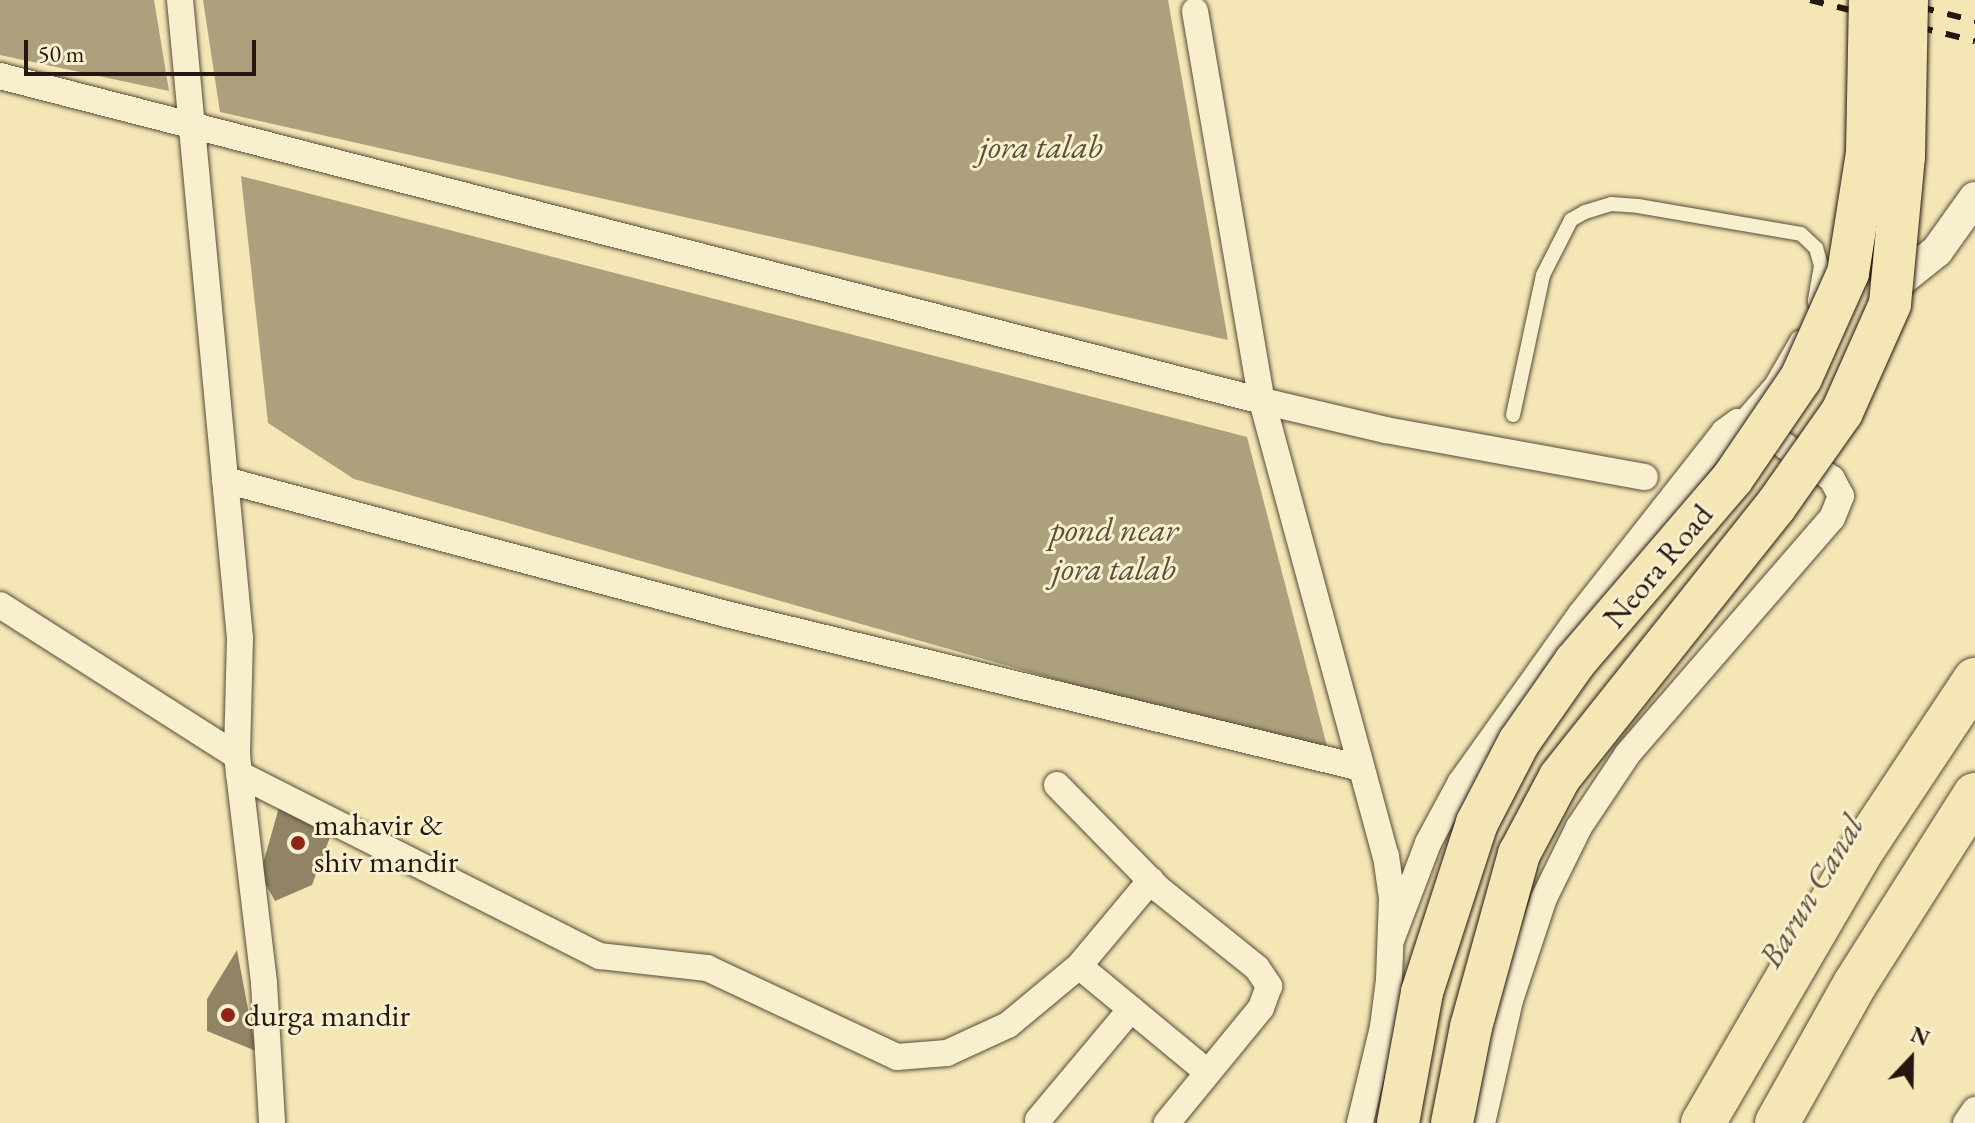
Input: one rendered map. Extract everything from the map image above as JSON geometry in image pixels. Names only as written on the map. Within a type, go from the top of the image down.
[{"type":"highway","points":[[1703,1123],[1860,853],[1975,680]]},
{"type":"highway","points":[[1777,1123],[1855,984],[1975,795]]},
{"type":"main road","name":"Neora Road","points":[[1398,1123],[1422,992],[1477,823],[1512,755],[1575,662],[1732,479],[1801,378],[1848,273],[1867,153],[1870,0]]},
{"type":"main road","name":"Neora Road","points":[[1452,1123],[1471,1027],[1519,854],[1560,777],[1775,507],[1842,412],[1890,304],[1904,156],[1907,0]]},
{"type":"street","points":[[180,0],[240,638],[238,765],[264,983],[272,1123]]},
{"type":"street","points":[[1195,11],[1262,401],[1386,856],[1392,938],[1383,1027],[1360,1123]]},
{"type":"street","points":[[0,76],[1262,401],[1386,430],[1645,477]]},
{"type":"street","points":[[1892,287],[1937,251],[1975,198]]},
{"type":"street","points":[[1392,938],[1428,843],[1461,782],[1581,614],[1724,432],[1738,422],[1755,425],[1832,479],[1841,496],[1832,518],[1627,755],[1579,827],[1544,898],[1510,1000],[1482,1123]]},
{"type":"street","points":[[225,480],[726,614],[1361,768]]},
{"type":"street","points":[[0,605],[238,765],[600,956],[707,968],[897,1057],[947,1053],[1008,1025],[1079,966],[1151,880]]},
{"type":"street","points":[[1057,785],[1151,880],[1257,968],[1269,986],[1261,1008],[1167,1123]]},
{"type":"street","points":[[1079,966],[1207,1072]]},
{"type":"street","points":[[1038,1120],[1131,1009]]},
{"type":"street","points":[[1966,1123],[1975,1110]]},
{"type":"lane","points":[[1513,415],[1543,275],[1571,220],[1611,204],[1801,234],[1816,248],[1821,266],[1807,320],[1772,383],[1738,422]]},
{"type":"water","points":[[0,0],[154,0],[169,91],[0,55]]},
{"type":"water","name":"jora talab","points":[[203,0],[1168,0],[1228,340],[220,112]]},
{"type":"water","name":"pond near jora talab","points":[[241,176],[1247,437],[1330,758],[354,479],[268,423]]},
{"type":"building","name":"mahavir & shiv mandir","points":[[280,804],[335,824],[312,885],[275,901],[260,874]]},
{"type":"building","name":"durga mandir","points":[[237,950],[256,1051],[207,1031],[207,999]]},
{"type":"railway","points":[[1810,0],[1975,41]]},
{"type":"railway","points":[[1893,0],[1975,21]]},
{"type":"place","name":"mahavir & shiv mandir","points":[[298,843]]},
{"type":"place","name":"durga mandir","points":[[228,1015]]},
{"type":"water label","name":"Barun Canal","points":[[1811,891]]}]
